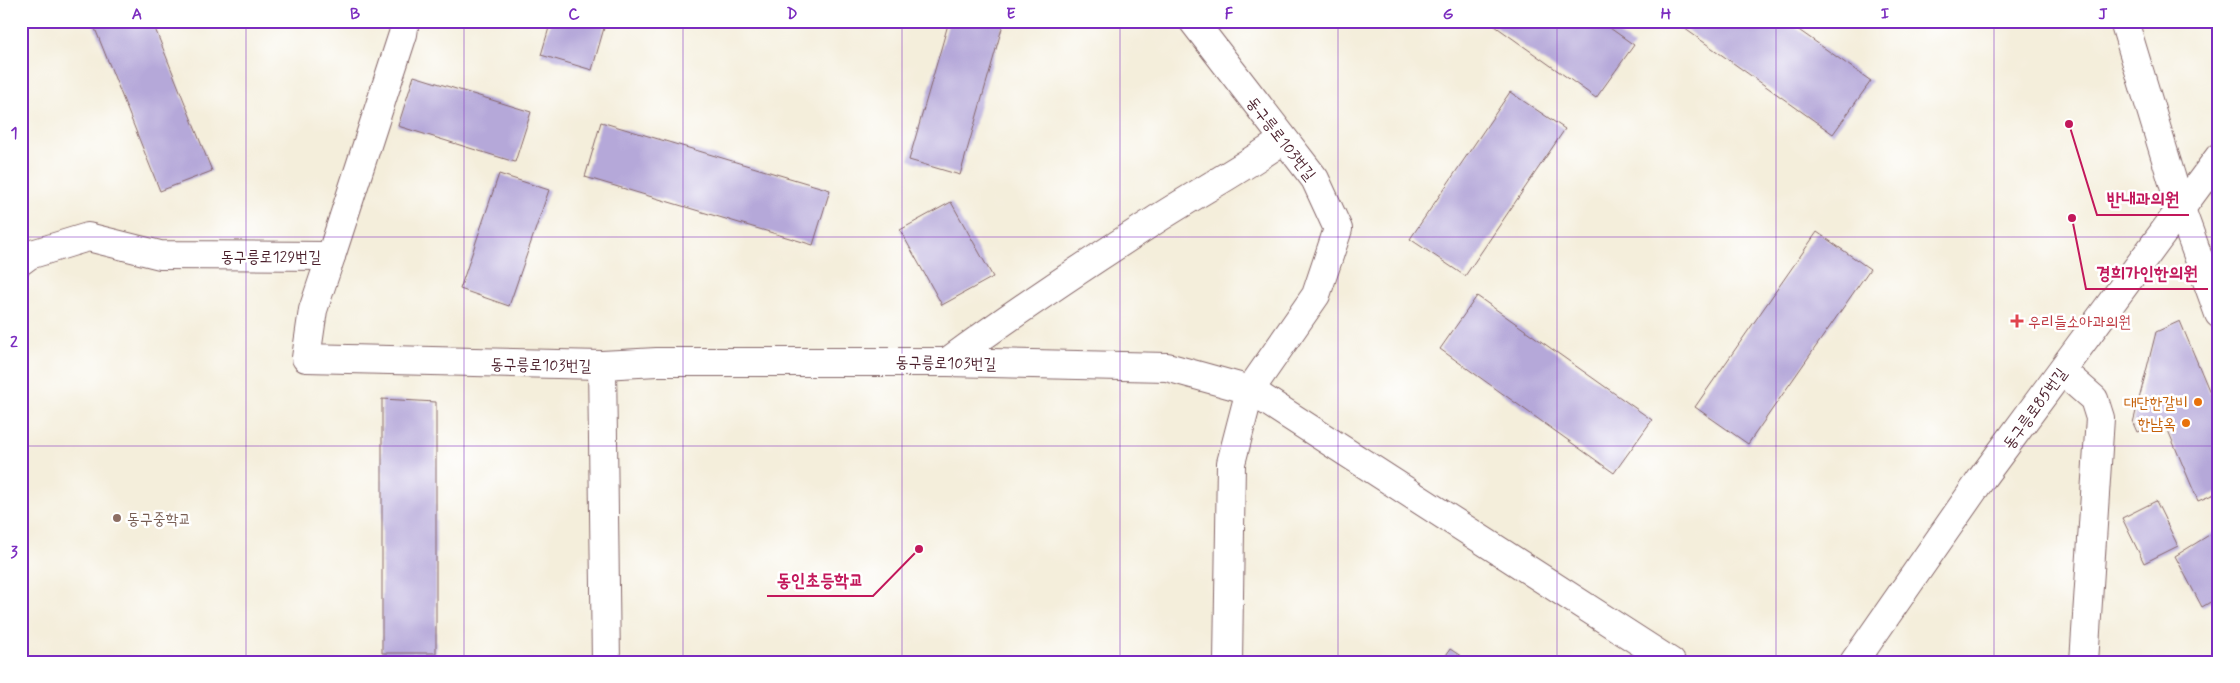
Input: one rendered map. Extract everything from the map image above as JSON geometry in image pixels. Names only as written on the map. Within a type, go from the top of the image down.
[{"type":"street","name":"동구릉로129번길","points":[[24,250],[88,237],[160,255],[331,256],[403,34],[405,21]]},
{"type":"street","name":"동구릉로103번길","points":[[331,256],[313,310],[306,358],[602,365],[656,362],[947,362],[1167,367],[1250,390],[1316,296],[1338,229],[1316,179],[1283,140],[1193,21]]},
{"type":"street","points":[[2124,21],[2180,209],[2219,314]]},
{"type":"street","points":[[947,362],[1026,304],[1156,220],[1253,161],[1283,140]]},
{"type":"street","name":"동구릉로85번길","points":[[1854,662],[1982,478],[2219,157]]},
{"type":"street","points":[[602,365],[606,662]]},
{"type":"street","points":[[2062,371],[2094,400],[2100,418],[2084,662]]},
{"type":"street","points":[[1228,662],[1231,463],[1250,390],[1671,662]]},
{"type":"building","points":[[92,21],[152,21],[212,171],[160,191]]},
{"type":"building","points":[[551,21],[606,21],[592,70],[541,55]]},
{"type":"building","points":[[949,21],[1004,21],[960,175],[909,160]]},
{"type":"building","points":[[1488,21],[1600,21],[1634,45],[1596,98]]},
{"type":"building","points":[[1674,21],[1786,21],[1871,81],[1833,134]]},
{"type":"building","points":[[414,76],[531,112],[515,162],[398,126]]},
{"type":"building","points":[[1510,92],[1565,129],[1465,276],[1410,239]]},
{"type":"building","points":[[601,122],[830,190],[813,245],[585,177]]},
{"type":"building","points":[[499,174],[549,190],[509,306],[460,289]]},
{"type":"building","points":[[951,202],[993,277],[942,305],[900,230]]},
{"type":"building","points":[[1817,232],[1870,269],[1748,444],[1695,407]]},
{"type":"building","points":[[1477,296],[1652,420],[1614,473],[1440,349]]},
{"type":"building","points":[[2180,321],[2219,414],[2219,492],[2198,501],[2164,421],[2137,432],[2133,423],[2156,332]]},
{"type":"building","points":[[382,399],[436,402],[436,653],[382,653]]},
{"type":"building","points":[[2156,501],[2178,546],[2144,563],[2122,518]]},
{"type":"building","points":[[2219,529],[2219,597],[2202,607],[2175,556]]},
{"type":"building","points":[[1450,649],[1470,662],[1442,662]]},
{"type":"place","name":"반내과의원","points":[[2069,124]]},
{"type":"place","name":"경희가인한의원","points":[[2072,218]]},
{"type":"place","name":"우리들소아과의원","points":[[2017,321]]},
{"type":"place","name":"대단한갈비","points":[[2198,402]]},
{"type":"place","name":"한남옥","points":[[2186,423]]},
{"type":"place","name":"동구중학교","points":[[117,518]]},
{"type":"place","name":"동인초등학교","points":[[919,549]]}]
